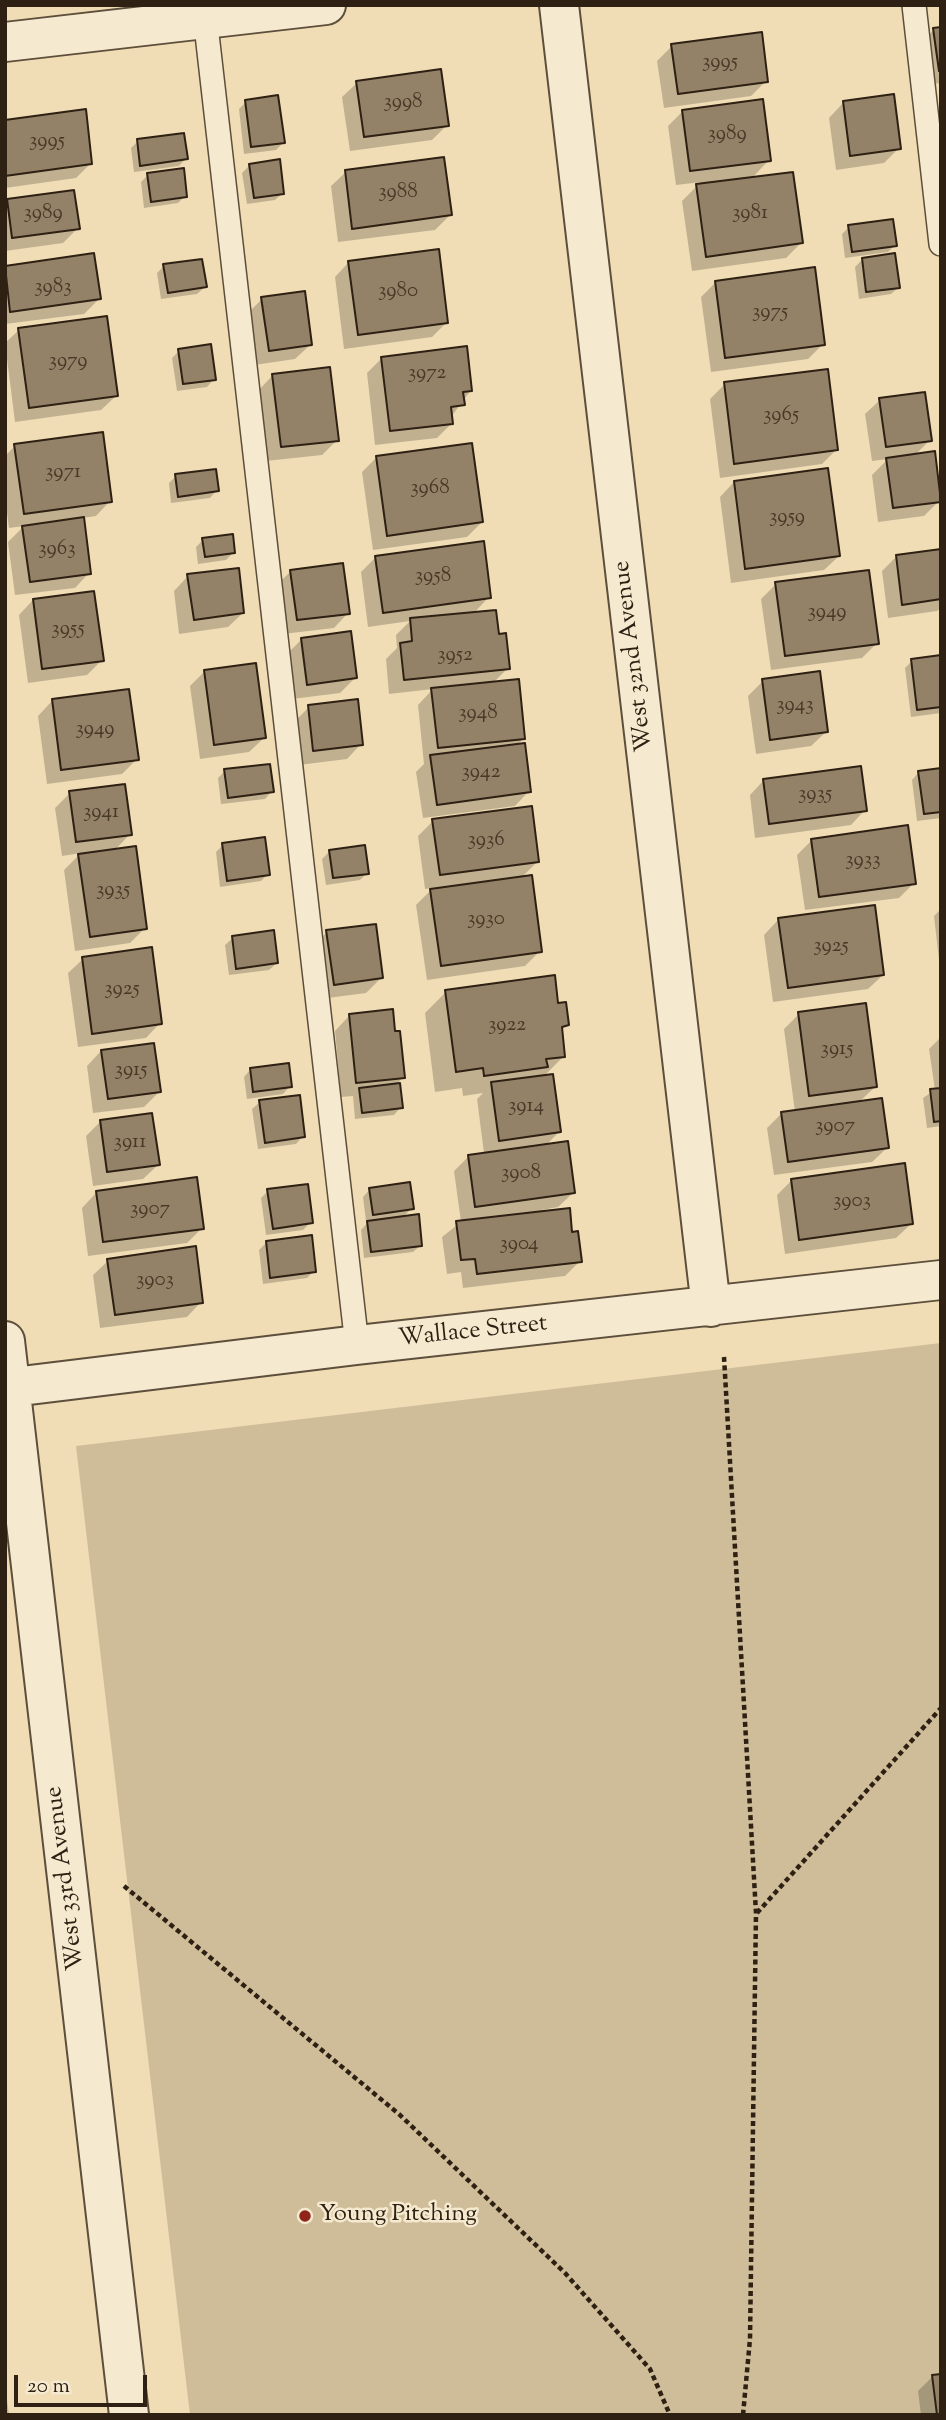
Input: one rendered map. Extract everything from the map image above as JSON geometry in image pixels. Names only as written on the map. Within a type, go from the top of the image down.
[{"type":"street","points":[[5,43],[205,11],[326,5]]},
{"type":"street","name":"West 32nd Avenue","points":[[559,5],[711,1307]]},
{"type":"street","name":"Wallace Street","points":[[8,1388],[357,1345],[941,1280]]},
{"type":"street","name":"West 33rd Avenue","points":[[5,1340],[8,1388],[129,2415]]},
{"type":"lane","points":[[914,5],[941,244]]},
{"type":"lane","points":[[205,11],[357,1345]]},
{"type":"path","points":[[724,1357],[756,1913],[750,2339],[743,2415]]},
{"type":"path","points":[[756,1913],[941,1708]]},
{"type":"path","points":[[124,1886],[400,2115],[565,2273],[650,2369],[670,2415]]},
{"type":"shaded area","points":[[941,1343],[941,2415],[190,2415],[76,1446]]},
{"type":"building","points":[[941,27],[941,71],[939,71],[933,28]]},
{"type":"building","points":[[762,32],[768,82],[678,94],[671,44]]},
{"type":"building","points":[[441,69],[449,126],[364,137],[356,81]]},
{"type":"building","points":[[894,94],[901,149],[850,156],[843,101]]},
{"type":"building","points":[[278,95],[285,143],[251,147],[245,100]]},
{"type":"building","points":[[763,99],[771,161],[690,171],[682,110]]},
{"type":"building","points":[[86,109],[92,164],[5,176],[5,120]]},
{"type":"building","points":[[184,133],[188,159],[140,166],[137,139]]},
{"type":"building","points":[[444,157],[452,215],[352,229],[345,170]]},
{"type":"building","points":[[280,159],[284,194],[254,198],[249,164]]},
{"type":"building","points":[[184,168],[187,197],[151,202],[147,173]]},
{"type":"building","points":[[793,172],[803,243],[706,257],[696,184]]},
{"type":"building","points":[[74,190],[80,229],[12,238],[7,199]]},
{"type":"building","points":[[893,219],[897,246],[852,252],[848,225]]},
{"type":"building","points":[[439,249],[448,323],[358,335],[348,261]]},
{"type":"building","points":[[94,253],[101,299],[10,312],[5,266]]},
{"type":"building","points":[[895,253],[900,288],[866,292],[862,258]]},
{"type":"building","points":[[202,259],[207,287],[168,293],[163,264]]},
{"type":"building","points":[[815,267],[825,345],[725,358],[715,281]]},
{"type":"building","points":[[305,291],[312,345],[269,351],[261,297]]},
{"type":"building","points":[[107,316],[118,396],[29,408],[18,328]]},
{"type":"building","points":[[211,344],[216,380],[183,384],[178,349]]},
{"type":"building","points":[[467,346],[472,391],[463,392],[465,405],[451,407],[453,424],[390,431],[381,357]]},
{"type":"building","points":[[330,367],[339,441],[281,447],[272,374]]},
{"type":"building","points":[[828,369],[838,450],[734,464],[724,382]]},
{"type":"building","points":[[925,392],[932,441],[886,447],[879,398]]},
{"type":"building","points":[[103,432],[112,502],[24,514],[14,444]]},
{"type":"building","points":[[472,443],[483,522],[387,536],[376,456]]},
{"type":"building","points":[[935,451],[941,502],[893,508],[886,458]]},
{"type":"building","points":[[828,468],[840,556],[745,569],[734,481]]},
{"type":"building","points":[[216,469],[219,491],[178,497],[175,474]]},
{"type":"building","points":[[84,517],[91,574],[30,582],[22,526]]},
{"type":"building","points":[[233,534],[235,553],[205,557],[202,538]]},
{"type":"building","points":[[484,541],[491,598],[383,613],[375,556]]},
{"type":"building","points":[[941,549],[941,599],[902,605],[896,555]]},
{"type":"building","points":[[343,563],[350,614],[297,620],[290,570]]},
{"type":"building","points":[[239,568],[244,613],[194,620],[187,574]]},
{"type":"building","points":[[869,570],[879,644],[785,656],[775,582]]},
{"type":"building","points":[[94,591],[104,661],[42,669],[33,599]]},
{"type":"building","points":[[496,610],[499,634],[506,633],[510,669],[404,680],[400,643],[412,641],[410,618]]},
{"type":"building","points":[[351,631],[357,678],[307,685],[301,638]]},
{"type":"building","points":[[941,655],[941,707],[917,710],[911,659]]},
{"type":"building","points":[[256,663],[266,738],[214,745],[204,670]]},
{"type":"building","points":[[820,671],[828,732],[770,740],[762,679]]},
{"type":"building","points":[[519,679],[525,739],[438,748],[431,688]]},
{"type":"building","points":[[129,689],[139,760],[61,770],[52,699]]},
{"type":"building","points":[[358,699],[363,745],[313,751],[308,705]]},
{"type":"building","points":[[525,743],[531,792],[437,805],[430,755]]},
{"type":"building","points":[[270,764],[274,792],[228,798],[224,769]]},
{"type":"building","points":[[861,766],[867,811],[769,824],[763,779]]},
{"type":"building","points":[[941,768],[941,812],[924,814],[918,771]]},
{"type":"building","points":[[125,784],[132,835],[76,842],[69,791]]},
{"type":"building","points":[[532,806],[539,862],[440,875],[432,819]]},
{"type":"building","points":[[908,825],[916,884],[819,897],[811,839]]},
{"type":"building","points":[[265,837],[270,875],[227,881],[222,843]]},
{"type":"building","points":[[365,845],[369,874],[333,878],[329,850]]},
{"type":"building","points":[[136,846],[147,929],[90,937],[78,854]]},
{"type":"building","points":[[532,875],[542,952],[441,966],[430,889]]},
{"type":"building","points":[[875,905],[884,975],[788,988],[778,918]]},
{"type":"building","points":[[376,924],[383,978],[334,985],[326,930]]},
{"type":"building","points":[[274,930],[278,963],[236,969],[232,936]]},
{"type":"building","points":[[152,947],[162,1024],[92,1034],[82,957]]},
{"type":"building","points":[[555,975],[558,1003],[566,1002],[569,1025],[562,1027],[565,1057],[546,1059],[548,1067],[484,1076],[483,1068],[456,1072],[445,990]]},
{"type":"building","points":[[866,1003],[877,1087],[809,1096],[798,1012]]},
{"type":"building","points":[[393,1009],[395,1031],[400,1031],[405,1078],[356,1083],[349,1014]]},
{"type":"building","points":[[154,1043],[161,1092],[108,1099],[101,1050]]},
{"type":"building","points":[[289,1063],[292,1087],[253,1092],[250,1068]]},
{"type":"building","points":[[553,1074],[561,1132],[499,1141],[491,1082]]},
{"type":"building","points":[[400,1083],[403,1108],[362,1113],[359,1088]]},
{"type":"building","points":[[941,1088],[941,1121],[934,1122],[930,1089]]},
{"type":"building","points":[[300,1095],[305,1137],[265,1143],[259,1100]]},
{"type":"building","points":[[882,1098],[889,1148],[788,1162],[781,1112]]},
{"type":"building","points":[[152,1113],[160,1165],[107,1172],[100,1120]]},
{"type":"building","points":[[568,1141],[575,1193],[475,1207],[468,1155]]},
{"type":"building","points":[[905,1163],[913,1224],[799,1240],[791,1179]]},
{"type":"building","points":[[197,1177],[204,1229],[103,1242],[96,1191]]},
{"type":"building","points":[[410,1182],[414,1209],[373,1215],[369,1188]]},
{"type":"building","points":[[308,1184],[313,1223],[273,1229],[267,1189]]},
{"type":"building","points":[[570,1208],[572,1232],[578,1231],[582,1262],[477,1274],[475,1259],[461,1260],[456,1221]]},
{"type":"building","points":[[419,1214],[422,1246],[371,1252],[367,1221]]},
{"type":"building","points":[[312,1235],[316,1272],[270,1278],[266,1241]]},
{"type":"building","points":[[196,1246],[203,1303],[115,1315],[107,1259]]},
{"type":"building","points":[[941,2374],[941,2415],[937,2415],[932,2375]]},
{"type":"place","name":"Young Pitching","points":[[305,2216]]}]
